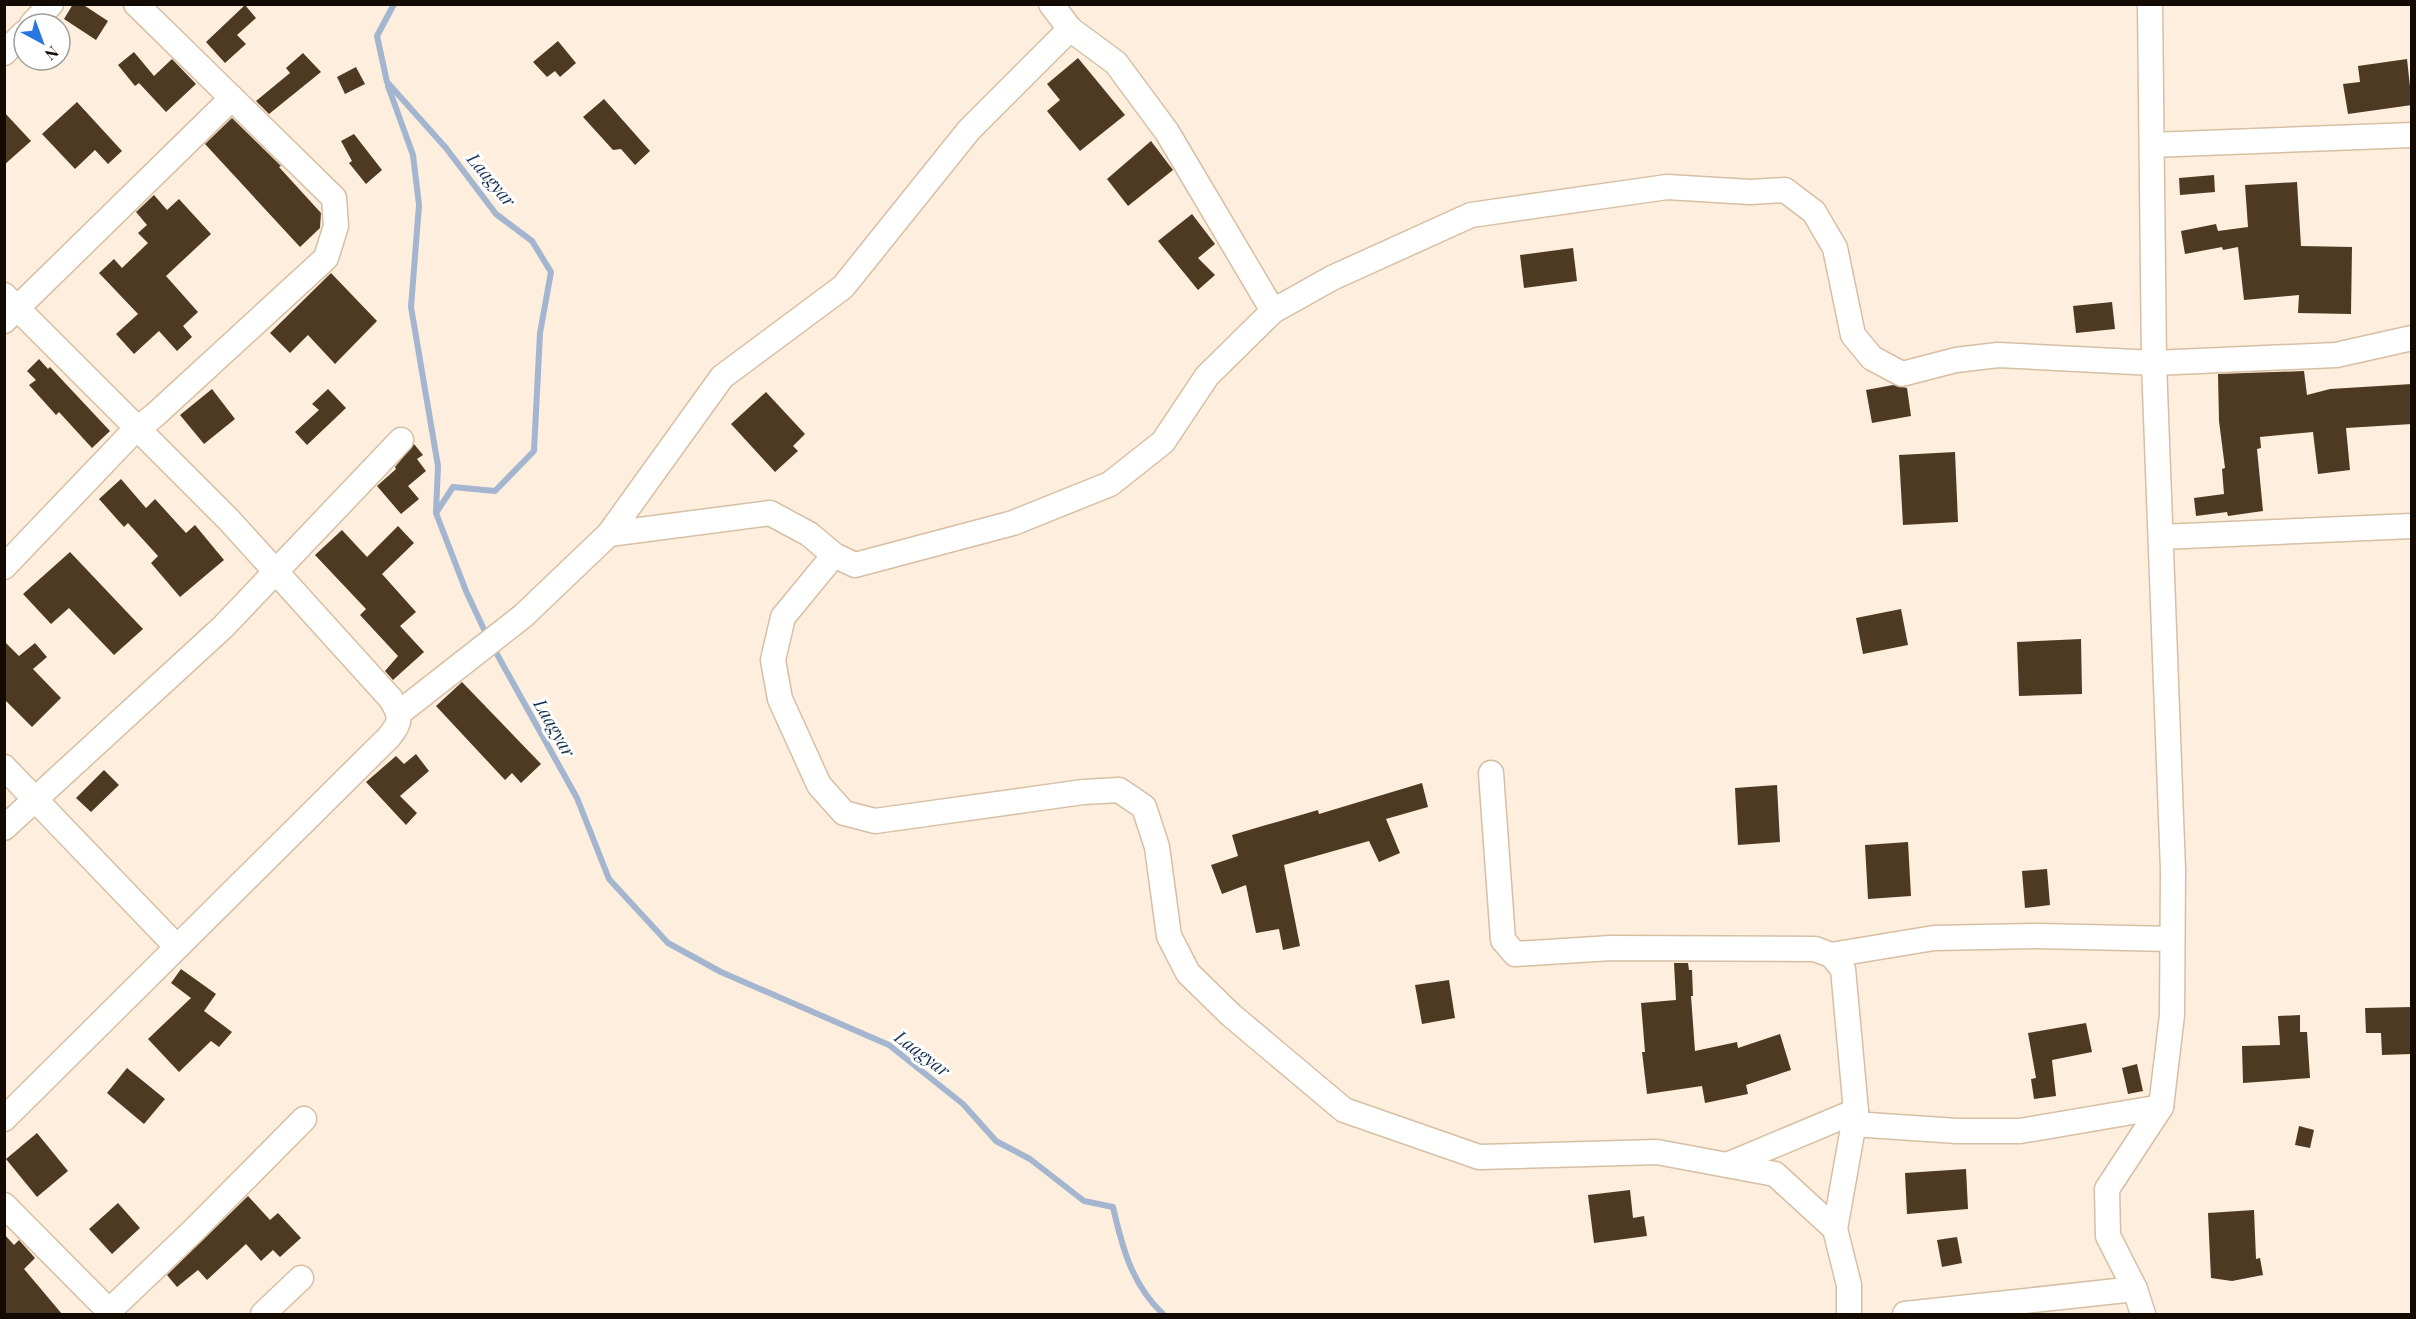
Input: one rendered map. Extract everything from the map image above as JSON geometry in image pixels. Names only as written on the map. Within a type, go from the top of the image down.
[{"type":"street","points":[[4,567],[138,428],[326,258],[336,226],[334,198],[136,4]]},
{"type":"street","points":[[1051,4],[1070,28],[1116,63],[1167,132],[1274,311]]},
{"type":"street","points":[[2143,1314],[2135,1289],[2108,1236],[2108,1189],[2161,1107],[2172,1015],[2173,870],[2154,363],[2150,4]]},
{"type":"street","points":[[399,713],[523,616],[609,534],[723,377],[843,287],[969,130],[1070,28]]},
{"type":"street","points":[[4,1119],[398,726],[399,713],[391,699],[229,520],[138,428],[9,308],[232,98]]},
{"type":"street","points":[[2152,145],[2412,135]]},
{"type":"street","points":[[609,534],[770,513],[809,534],[834,555],[855,565],[1012,522],[1110,484],[1163,442],[1207,376],[1274,311],[1332,278],[1472,215],[1667,187],[1750,192],[1785,190],[1814,212],[1835,248],[1853,335],[1872,358],[1902,374],[1956,360],[1998,355],[2154,363],[2336,355],[2412,338]]},
{"type":"street","points":[[4,828],[223,627],[401,440]]},
{"type":"street","points":[[2161,537],[2412,526]]},
{"type":"street","points":[[834,555],[783,617],[773,660],[780,699],[819,785],[844,813],[875,821],[1083,792],[1119,790],[1144,807],[1157,847],[1169,936],[1188,973],[1231,1015],[1344,1110],[1479,1156],[1657,1152],[1775,1174],[1835,1229]]},
{"type":"street","points":[[4,767],[177,946]]},
{"type":"street","points":[[1491,772],[1503,940],[1515,954],[1635,948],[1815,949],[1831,955],[1843,969],[1855,1117],[1835,1229],[1849,1285],[1848,1314]]},
{"type":"street","points":[[1831,955],[1934,938],[2038,936],[2171,939]]},
{"type":"street","points":[[1727,1165],[1855,1117],[1957,1131],[2020,1131],[2161,1107]]},
{"type":"street","points":[[4,1205],[109,1313],[304,1119]]},
{"type":"street","points":[[263,1314],[301,1278]]},
{"type":"street","points":[[1905,1314],[2135,1289]]},
{"type":"building","points":[[73,4],[82,4],[108,21],[96,40],[72,24],[72,12],[68,12]]},
{"type":"building","points":[[245,5],[256,18],[237,35],[246,44],[225,63],[206,42]]},
{"type":"building","points":[[558,41],[576,63],[560,77],[555,71],[547,77],[533,62]]},
{"type":"building","points":[[134,52],[154,76],[172,59],[196,84],[166,112],[139,83],[135,86],[118,65]]},
{"type":"building","points":[[303,53],[321,72],[269,114],[256,101],[290,73],[286,68]]},
{"type":"building","points":[[1078,58],[1125,115],[1080,151],[1047,111],[1060,100],[1047,84]]},
{"type":"building","points":[[2407,59],[2412,105],[2348,114],[2343,84],[2360,82],[2358,66]]},
{"type":"building","points":[[356,67],[365,84],[345,94],[337,77]]},
{"type":"building","points":[[604,99],[650,151],[635,165],[621,149],[613,150],[583,117]]},
{"type":"building","points":[[77,102],[122,151],[108,164],[95,150],[75,169],[42,134]]},
{"type":"building","points":[[4,112],[31,141],[4,165]]},
{"type":"building","points":[[232,118],[281,166],[279,167],[321,213],[320,228],[300,247],[205,144]]},
{"type":"building","points":[[354,134],[382,170],[366,184],[349,163],[352,161],[341,141]]},
{"type":"building","points":[[1151,141],[1173,170],[1128,206],[1107,179]]},
{"type":"building","points":[[2214,175],[2215,192],[2180,195],[2179,178]]},
{"type":"building","points":[[2297,182],[2301,246],[2352,247],[2351,314],[2298,313],[2299,295],[2244,300],[2238,247],[2223,250],[2222,247],[2185,254],[2181,231],[2216,224],[2218,231],[2248,227],[2245,185]]},
{"type":"building","points":[[154,195],[167,210],[179,199],[211,234],[166,276],[198,312],[183,326],[192,337],[177,351],[159,331],[134,354],[116,334],[138,314],[99,273],[114,259],[122,268],[148,243],[138,233],[147,225],[136,212]]},
{"type":"building","points":[[1192,214],[1215,244],[1198,258],[1215,275],[1198,290],[1158,241]]},
{"type":"building","points":[[1573,248],[1577,281],[1524,288],[1520,255]]},
{"type":"building","points":[[331,273],[377,321],[335,364],[308,335],[290,353],[270,333]]},
{"type":"building","points":[[2112,302],[2115,329],[2076,333],[2073,306]]},
{"type":"building","points":[[39,359],[48,369],[50,367],[110,431],[92,448],[59,412],[56,415],[29,385],[36,380],[27,371]]},
{"type":"building","points":[[2304,371],[2307,395],[2330,389],[2412,384],[2412,424],[2346,428],[2350,470],[2318,474],[2313,432],[2260,437],[2261,448],[2257,449],[2263,511],[2228,516],[2227,512],[2196,516],[2194,498],[2224,494],[2222,469],[2225,468],[2219,421],[2218,374]]},
{"type":"building","points":[[1893,385],[1907,388],[1911,416],[1872,423],[1866,390]]},
{"type":"building","points":[[212,389],[235,419],[204,444],[180,415]]},
{"type":"building","points":[[328,389],[346,408],[307,445],[295,432],[319,410],[312,404]]},
{"type":"building","points":[[766,392],[805,434],[793,446],[798,451],[775,472],[731,424]]},
{"type":"building","points":[[414,444],[423,455],[417,459],[426,471],[408,486],[419,499],[401,514],[377,486],[396,469],[395,467]]},
{"type":"building","points":[[1955,452],[1958,522],[1903,525],[1899,455]]},
{"type":"building","points":[[121,479],[146,508],[155,499],[186,533],[195,525],[224,560],[180,597],[151,563],[158,556],[128,523],[124,527],[99,499]]},
{"type":"building","points":[[398,526],[414,543],[382,574],[416,612],[400,626],[424,652],[393,680],[385,671],[398,656],[360,615],[366,609],[315,555],[342,530],[367,557]]},
{"type":"building","points":[[70,552],[143,629],[114,655],[69,608],[51,624],[23,594]]},
{"type":"building","points":[[1901,609],[1908,645],[1863,654],[1856,618]]},
{"type":"building","points":[[2081,639],[2082,694],[2019,696],[2017,642]]},
{"type":"building","points":[[4,641],[19,656],[35,643],[47,657],[33,669],[61,698],[32,727],[4,699]]},
{"type":"building","points":[[462,682],[541,764],[521,783],[512,773],[505,780],[436,706]]},
{"type":"building","points":[[416,754],[429,771],[400,796],[417,813],[406,825],[366,782],[396,756],[404,764]]},
{"type":"building","points":[[104,770],[119,785],[91,812],[76,798]]},
{"type":"building","points":[[1422,783],[1428,807],[1386,819],[1400,853],[1379,862],[1369,841],[1284,865],[1300,946],[1283,950],[1279,929],[1256,933],[1246,885],[1222,894],[1211,865],[1238,856],[1232,835],[1318,810],[1319,814]]},
{"type":"building","points":[[1777,785],[1780,842],[1738,845],[1735,788]]},
{"type":"building","points":[[1908,842],[1911,896],[1868,899],[1865,845]]},
{"type":"building","points":[[2047,869],[2050,905],[2025,908],[2022,871]]},
{"type":"building","points":[[1674,963],[1688,963],[1689,970],[1692,970],[1693,996],[1691,996],[1695,1051],[1737,1042],[1738,1048],[1780,1034],[1791,1070],[1746,1085],[1748,1094],[1705,1103],[1702,1086],[1647,1094],[1642,1052],[1645,1052],[1641,1003],[1676,1000]]},
{"type":"building","points":[[181,969],[216,994],[204,1011],[232,1032],[219,1047],[211,1041],[179,1072],[148,1039],[191,998],[171,983]]},
{"type":"building","points":[[1449,980],[1455,1018],[1422,1024],[1415,985]]},
{"type":"building","points":[[2412,1007],[2412,1054],[2382,1055],[2381,1033],[2366,1033],[2365,1008]]},
{"type":"building","points":[[2300,1015],[2300,1032],[2307,1032],[2310,1078],[2243,1083],[2242,1046],[2280,1045],[2278,1016]]},
{"type":"building","points":[[2086,1023],[2092,1052],[2052,1060],[2056,1096],[2034,1099],[2031,1079],[2036,1078],[2028,1033]]},
{"type":"building","points":[[2137,1064],[2143,1091],[2128,1094],[2122,1068]]},
{"type":"building","points":[[127,1068],[165,1099],[144,1124],[107,1093]]},
{"type":"building","points":[[2299,1126],[2314,1130],[2310,1148],[2295,1145]]},
{"type":"building","points":[[37,1133],[68,1171],[37,1197],[6,1159]]},
{"type":"building","points":[[1966,1169],[1968,1209],[1907,1214],[1905,1173]]},
{"type":"building","points":[[1630,1190],[1633,1218],[1644,1216],[1647,1236],[1594,1243],[1588,1195]]},
{"type":"building","points":[[248,1196],[270,1220],[278,1213],[301,1238],[280,1257],[273,1250],[261,1261],[246,1244],[207,1280],[198,1270],[177,1287],[167,1275]]},
{"type":"building","points":[[118,1203],[140,1228],[112,1254],[89,1229]]},
{"type":"building","points":[[2254,1210],[2256,1259],[2260,1258],[2263,1275],[2232,1281],[2211,1278],[2208,1213]]},
{"type":"building","points":[[4,1234],[14,1245],[19,1240],[35,1258],[24,1269],[62,1314],[4,1314]]},
{"type":"building","points":[[1957,1237],[1962,1263],[1942,1267],[1937,1240]]},
{"type":"waterway","name":"Laagyar","points":[[394,4],[377,36],[387,82],[446,148],[496,214],[532,241],[551,272],[540,333],[534,451],[495,491],[453,487],[436,513],[466,591],[488,638]]},
{"type":"waterway","points":[[388,86],[413,155],[419,205],[411,307],[438,466],[436,512]]},
{"type":"waterway","name":"Laagyar","points":[[493,647],[577,798],[609,879],[668,943],[721,972],[889,1045],[963,1104],[996,1141],[1030,1159],[1084,1201],[1113,1207],[1120,1237],[1136,1278],[1143,1291],[1163,1314]]}]
